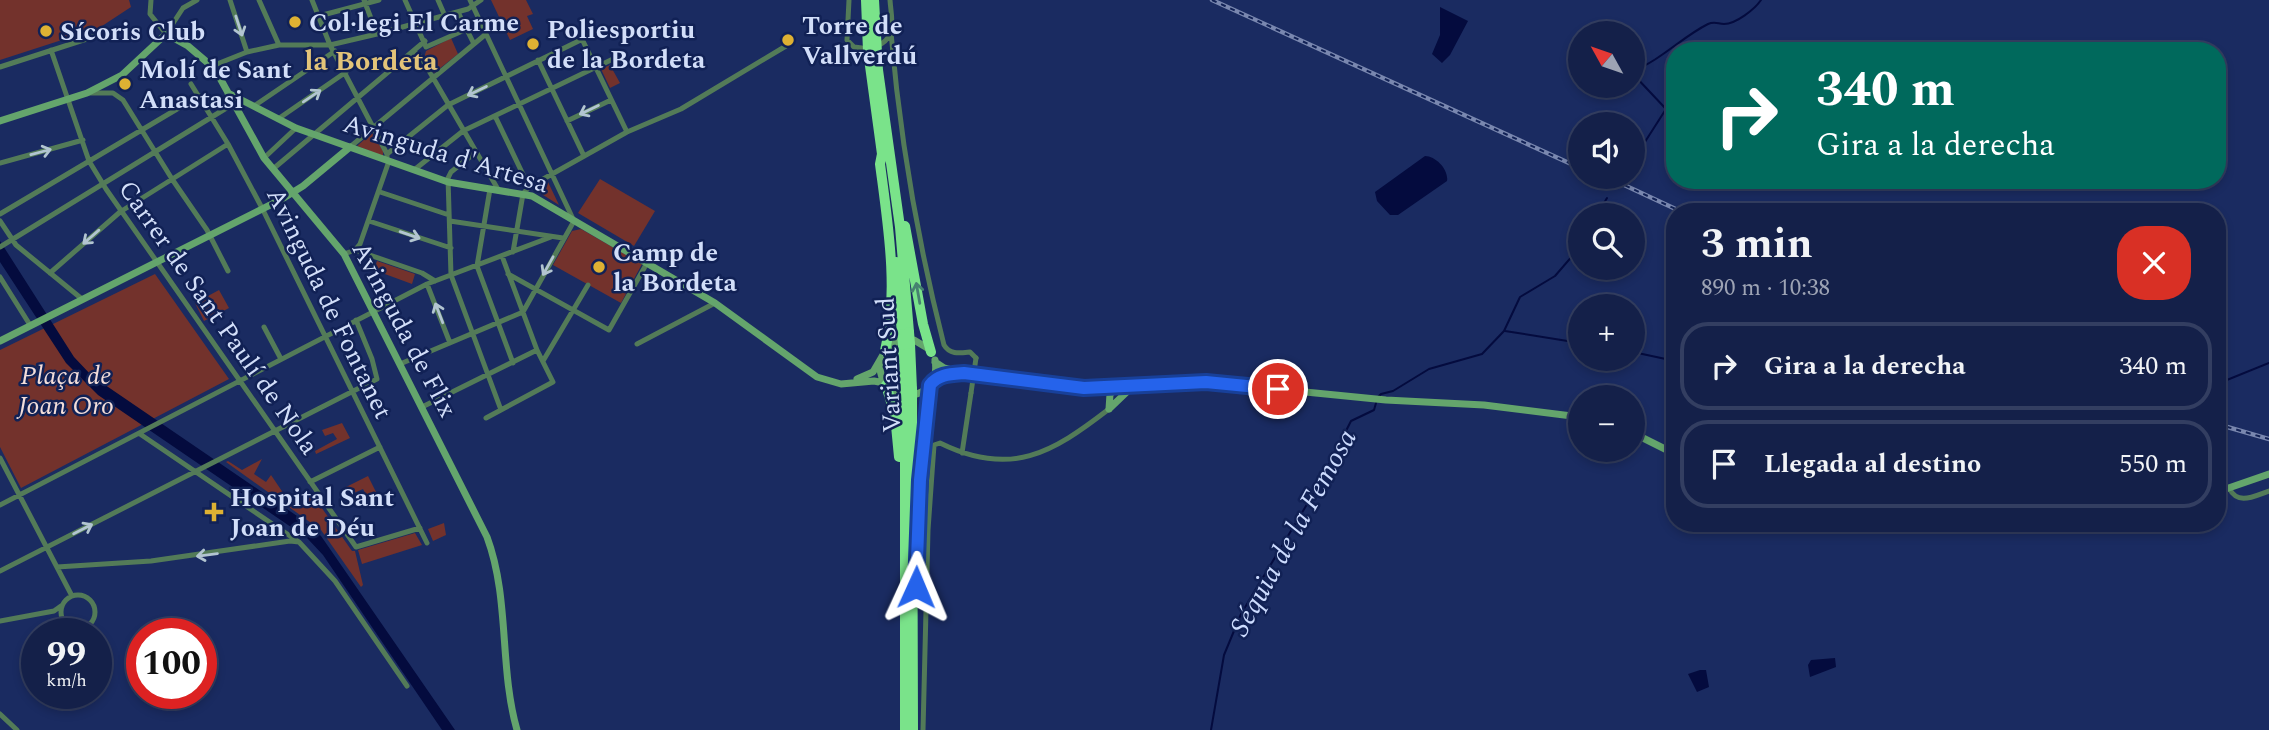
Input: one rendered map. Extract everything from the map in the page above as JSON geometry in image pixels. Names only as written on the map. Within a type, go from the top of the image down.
[{"type":"highway","points":[[866,0],[870,70],[882,154],[880,164],[890,270],[889,326],[885,351]]},
{"type":"highway","name":"Variant Sud","points":[[874,0],[878,70],[900,227],[906,339],[906,603]]},
{"type":"highway","points":[[878,70],[882,79],[922,314],[933,357]]},
{"type":"highway","name":"Variant Sud","points":[[882,154],[906,339]]},
{"type":"highway","points":[[913,641],[916,626],[920,480],[931,383]]},
{"type":"highway","points":[[885,384],[894,410],[902,503],[902,591],[906,603],[905,730]]},
{"type":"highway","name":"Variant Sud","points":[[908,402],[913,730]]},
{"type":"main road","name":"Avinguda de Flix","points":[[166,34],[188,46],[212,66],[264,158],[345,254],[441,444],[487,537],[497,567],[510,694],[517,730]]},
{"type":"main road","points":[[0,121],[87,93],[122,75],[166,34]]},
{"type":"main road","points":[[158,42],[176,40]]},
{"type":"main road","name":"Avinguda d'Artesa","points":[[228,93],[296,128],[388,158],[448,182],[523,194],[537,199],[718,305],[814,374]]},
{"type":"main road","points":[[0,341],[292,192],[350,147]]},
{"type":"main road","points":[[836,384],[854,382],[873,372],[885,351],[894,343],[910,339],[922,343],[944,368],[964,373],[1092,388],[1206,382],[1382,399],[1484,405],[1568,416]]},
{"type":"main road","points":[[931,383],[933,357]]},
{"type":"main road","points":[[880,363],[885,384]]},
{"type":"main road","points":[[814,374],[836,384],[874,381],[885,384],[898,394],[910,396],[921,393],[931,383],[947,374],[964,373]]},
{"type":"main road","points":[[814,374],[845,381],[862,378]]},
{"type":"main road","points":[[1109,409],[1133,386]]},
{"type":"main road","points":[[1109,409],[1110,397],[1115,387]]},
{"type":"main road","points":[[1115,387],[1119,398]]},
{"type":"main road","points":[[1092,388],[1110,397]]},
{"type":"main road","points":[[1645,439],[1666,450]]},
{"type":"main road","points":[[2226,489],[2269,474]]},
{"type":"street","points":[[150,0],[150,14],[166,34],[183,8],[197,0]]},
{"type":"street","points":[[230,0],[247,52]]},
{"type":"street","points":[[259,0],[279,46]]},
{"type":"street","points":[[312,0],[330,45],[388,158]]},
{"type":"street","points":[[319,16],[379,0]]},
{"type":"street","points":[[405,0],[426,44],[421,57]]},
{"type":"street","points":[[438,0],[445,16]]},
{"type":"street","points":[[212,66],[247,52],[279,46],[330,45],[377,34],[458,12],[481,0]]},
{"type":"street","points":[[849,0],[847,40],[852,46],[862,48]]},
{"type":"street","points":[[890,0],[896,89],[920,237],[944,345],[954,353],[970,352],[976,358],[962,453]]},
{"type":"street","points":[[365,2],[377,34]]},
{"type":"street","points":[[400,364],[523,312],[574,221],[471,3]]},
{"type":"street","points":[[458,12],[474,44]]},
{"type":"street","points":[[273,169],[414,52],[426,44],[467,29]]},
{"type":"street","points":[[345,254],[355,250],[360,244],[380,192],[388,158],[448,105],[599,31]]},
{"type":"street","points":[[881,44],[888,40],[891,33]]},
{"type":"street","points":[[350,147],[486,34]]},
{"type":"street","points":[[0,66],[99,35]]},
{"type":"street","points":[[582,39],[627,132]]},
{"type":"street","points":[[513,252],[523,194],[529,187],[627,132],[681,110],[786,46]]},
{"type":"street","name":"Carrer de Sant Paulí de Nola","points":[[51,50],[89,161],[120,212],[356,547],[421,528]]},
{"type":"street","points":[[254,106],[335,51]]},
{"type":"street","points":[[414,52],[421,57],[495,190],[477,265],[513,363]]},
{"type":"street","points":[[414,170],[464,131],[613,59]]},
{"type":"street","points":[[538,61],[584,156]]},
{"type":"street","points":[[278,119],[346,72]]},
{"type":"street","name":"Avinguda de Fontanet","points":[[191,84],[228,144],[262,208],[428,542]]},
{"type":"street","points":[[87,93],[113,93],[123,100],[210,235],[228,271]]},
{"type":"street","points":[[0,214],[199,96]]},
{"type":"street","points":[[567,121],[611,100]]},
{"type":"street","points":[[1,246],[233,104]]},
{"type":"street","points":[[495,116],[529,187]]},
{"type":"street","points":[[264,158],[296,128]]},
{"type":"street","points":[[0,163],[83,140]]},
{"type":"street","points":[[50,273],[120,212],[228,144]]},
{"type":"street","points":[[476,152],[451,172],[448,182],[451,275],[501,410]]},
{"type":"street","points":[[380,192],[450,218],[564,238]]},
{"type":"street","points":[[561,212],[566,204]]},
{"type":"street","points":[[0,221],[12,240],[82,299]]},
{"type":"street","points":[[369,221],[451,248]]},
{"type":"street","points":[[0,505],[427,284],[551,237]]},
{"type":"street","points":[[355,250],[422,273],[435,281]]},
{"type":"street","points":[[486,418],[553,382],[537,350],[502,256]]},
{"type":"street","points":[[508,274],[609,330],[646,262]]},
{"type":"street","points":[[0,277],[34,324]]},
{"type":"street","points":[[427,284],[450,342]]},
{"type":"street","points":[[543,360],[588,285]]},
{"type":"street","points":[[637,344],[718,305]]},
{"type":"street","points":[[0,571],[377,379],[356,320]]},
{"type":"street","points":[[264,327],[281,359]]},
{"type":"street","points":[[422,407],[537,350]]},
{"type":"street","points":[[923,730],[933,447],[940,443],[962,453],[1000,460],[1044,452],[1109,409]]},
{"type":"street","points":[[143,432],[299,542],[335,581],[407,686]]},
{"type":"street","points":[[310,482],[380,447]]},
{"type":"street","points":[[0,458],[72,596]]},
{"type":"street","points":[[2229,488],[2233,495],[2240,499],[2248,499],[2269,491]]},
{"type":"street","points":[[279,543],[284,535],[280,528]]},
{"type":"street","points":[[57,567],[150,561],[299,542]]},
{"type":"street","points":[[0,621],[54,611],[72,596],[81,595],[91,600],[94,618]]},
{"type":"street","points":[[61,606],[62,618]]},
{"type":"street","points":[[42,614],[53,618]]},
{"type":"street","points":[[0,714],[17,730]]},
{"type":"green space","name":"Sícoris Club","points":[[0,0],[129,0],[131,7],[99,28],[0,60]]},
{"type":"green space","points":[[491,0],[526,0],[533,14],[527,16],[533,29],[510,40]]},
{"type":"green space","points":[[451,38],[458,54],[434,73],[424,58],[426,51]]},
{"type":"green space","points":[[610,65],[620,83],[610,88],[601,69]]},
{"type":"green space","points":[[372,133],[383,151],[383,156],[357,146]]},
{"type":"green space","points":[[600,179],[655,211],[634,246],[578,213]]},
{"type":"green space","points":[[548,182],[559,205],[540,193],[539,187]]},
{"type":"green space","name":"Camp de la Bordeta","points":[[581,229],[642,264],[621,303],[553,265],[572,231]]},
{"type":"green space","points":[[377,261],[415,274],[412,284],[374,270]]},
{"type":"green space","name":"Plaça de Joan Oro","points":[[155,274],[229,379],[21,488],[0,447],[0,350]]},
{"type":"green space","points":[[219,290],[229,308],[204,321],[195,303]]},
{"type":"green space","points":[[342,423],[350,438],[316,454],[315,451],[337,439],[333,433],[325,436],[322,430]]},
{"type":"green space","points":[[262,459],[254,474],[266,482],[271,475],[290,503],[312,494],[352,551],[355,551],[363,585],[361,587],[321,530],[226,462],[242,470]]},
{"type":"green space","points":[[368,476],[376,492],[369,500],[363,489],[347,496],[342,489]]},
{"type":"green space","points":[[444,523],[446,535],[433,541],[428,529]]},
{"type":"green space","points":[[415,533],[422,545],[362,564],[358,550]]},
{"type":"shaded area","points":[[1440,7],[1468,21],[1450,55],[1442,63],[1432,54],[1440,35]]},
{"type":"shaded area","points":[[1425,156],[1441,164],[1447,181],[1398,215],[1390,215],[1377,201],[1375,192]]},
{"type":"shaded area","points":[[0,241],[74,357],[92,376],[300,518],[321,536],[455,730],[442,730],[323,555],[307,538],[98,395],[66,363],[0,262]]},
{"type":"shaded area","points":[[1835,658],[1836,667],[1810,677],[1808,665],[1811,660]]},
{"type":"shaded area","points":[[1706,670],[1709,687],[1697,692],[1688,674]]},
{"type":"waterway","name":"Séquia de la Femosa","points":[[1679,42],[1708,24],[1724,24],[1739,19],[1761,0]]},
{"type":"waterway","name":"Séquia de la Femosa","points":[[1645,65],[1666,52]]},
{"type":"waterway","name":"Séquia de la Femosa","points":[[1645,87],[1666,109],[1645,142]]},
{"type":"waterway","name":"Séquia de la Femosa","points":[[1604,203],[1607,198]]},
{"type":"waterway","name":"Séquia de la Femosa","points":[[1378,397],[1429,369],[1482,354],[1504,331],[1520,297],[1555,276],[1568,261]]},
{"type":"waterway","points":[[1505,331],[1568,341]]},
{"type":"waterway","points":[[1645,355],[1666,359]]},
{"type":"waterway","points":[[2226,380],[2269,363]]},
{"type":"waterway","name":"Séquia de la Femosa","points":[[1211,730],[1224,655],[1241,614],[1318,486],[1351,421],[1374,410],[1376,403]]},
{"type":"railway","points":[[1212,0],[1568,163]]},
{"type":"railway","points":[[1633,189],[1666,205]]},
{"type":"railway","points":[[2226,427],[2269,439]]},
{"type":"place","name":"Col·legi El Carme","points":[[295,22]]},
{"type":"place","name":"Sícoris Club","points":[[46,31]]},
{"type":"place","name":"Torre de Vallverdú","points":[[788,40]]},
{"type":"place","name":"Poliesportiu de la Bordeta","points":[[533,44]]},
{"type":"place","name":"Molí de Sant Anastasi","points":[[125,84]]},
{"type":"place","name":"Camp de la Bordeta","points":[[599,267]]},
{"type":"place","name":"Hospital Sant Joan de Déu","points":[[214,512]]},
{"type":"district","name":"la Bordeta","points":[[371,60]]},
{"type":"route","points":[[916,587],[923,441],[930,385],[935,379],[947,374],[964,373],[1084,388],[1206,382],[1278,389]]}]
